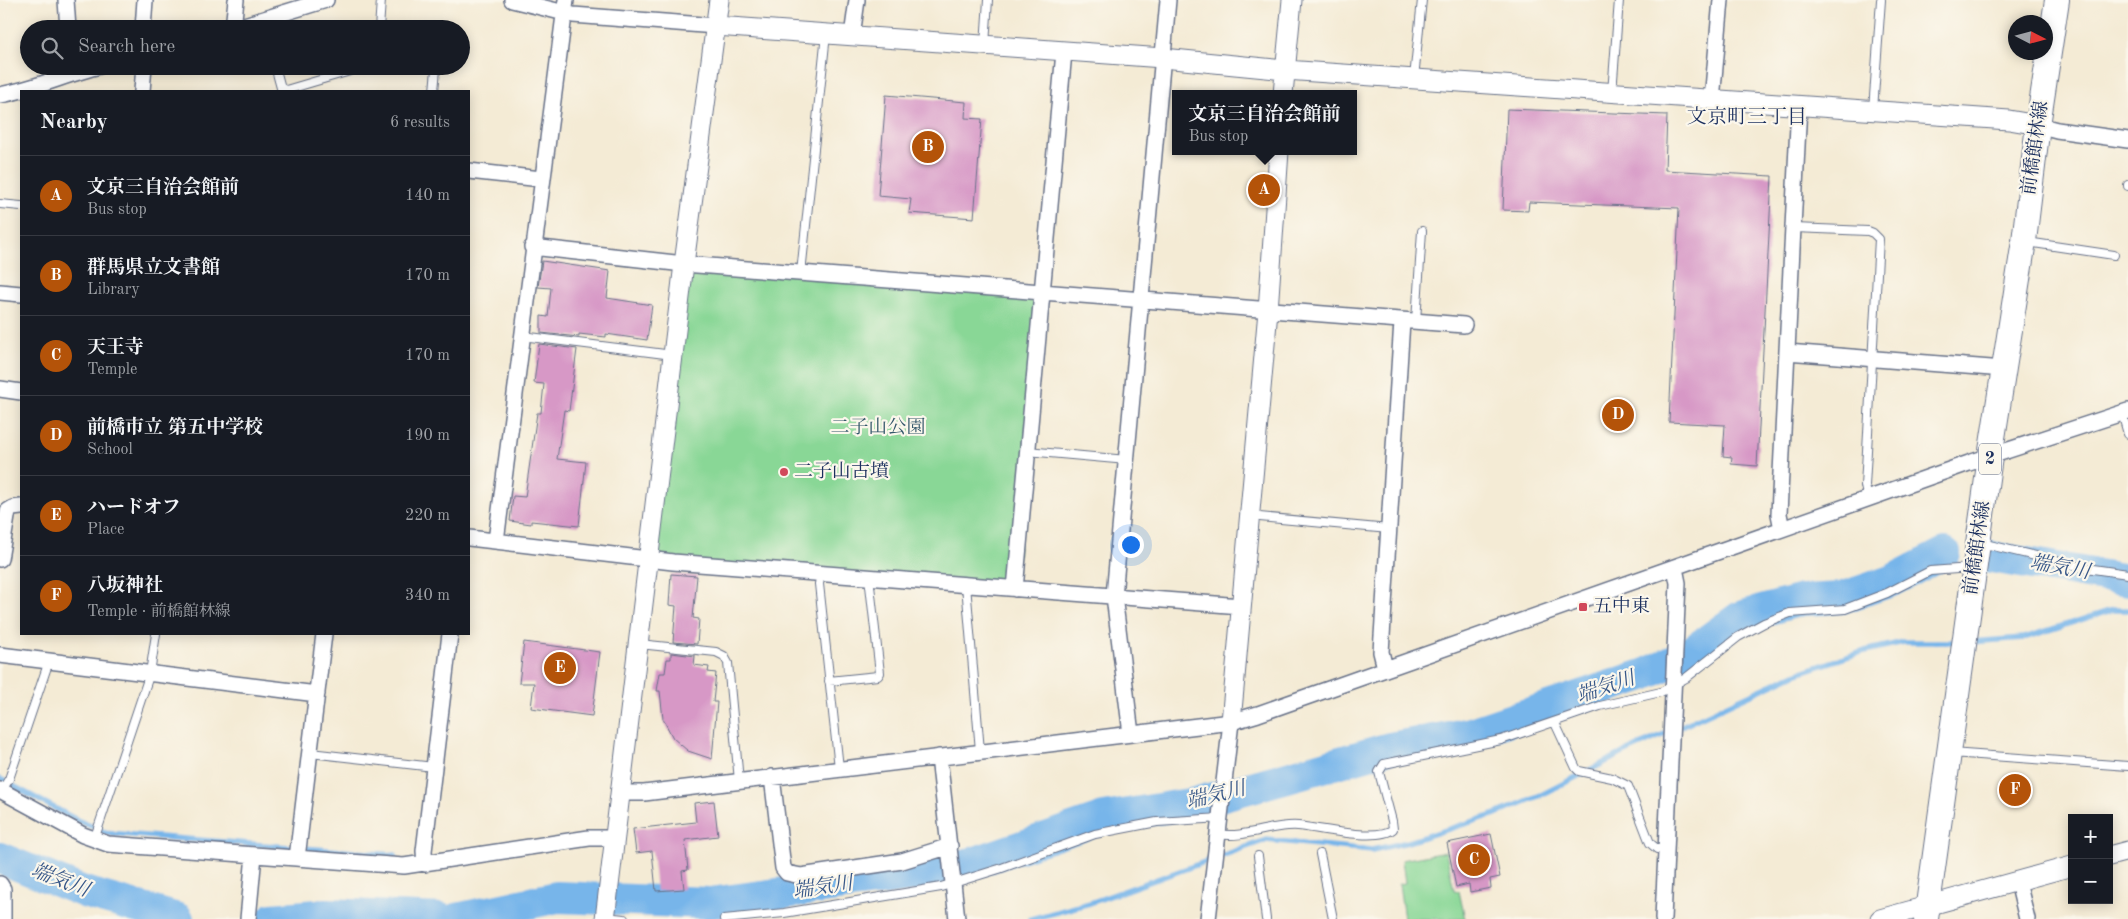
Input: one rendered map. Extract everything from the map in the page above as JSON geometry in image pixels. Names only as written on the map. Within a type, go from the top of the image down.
[{"type":"main road","name":"前橋館林線","points":[[1927,913],[1990,457],[2024,241],[2038,124],[2058,0]]},
{"type":"street","points":[[66,0],[67,20]]},
{"type":"street","points":[[144,20],[146,0]]},
{"type":"street","points":[[233,20],[236,0]]},
{"type":"street","points":[[274,20],[326,0]]},
{"type":"street","points":[[512,0],[716,26],[1163,58],[1414,80],[1799,104],[2009,120],[2038,124],[2057,130],[2128,140]]},
{"type":"street","points":[[605,918],[684,264],[720,0]]},
{"type":"street","points":[[852,36],[856,0]]},
{"type":"street","points":[[1131,734],[1114,596],[1168,0]]},
{"type":"street","points":[[1284,90],[1292,0]]},
{"type":"street","points":[[1712,100],[1721,0]]},
{"type":"street","points":[[496,541],[564,7]]},
{"type":"street","points":[[1015,589],[1026,451],[1064,52]]},
{"type":"street","points":[[28,90],[61,75]]},
{"type":"street","points":[[142,90],[143,75]]},
{"type":"street","points":[[0,95],[20,91]]},
{"type":"street","points":[[1782,529],[1779,514],[1799,104]]},
{"type":"street","points":[[1208,919],[1231,722],[1268,311],[1279,155]]},
{"type":"street","points":[[470,171],[541,179]]},
{"type":"street","points":[[532,247],[684,264],[1042,290],[1268,311],[1464,326]]},
{"type":"street","points":[[0,292],[20,294]]},
{"type":"street","points":[[1385,668],[1381,652],[1389,529],[1409,321]]},
{"type":"street","points":[[1787,352],[2004,369]]},
{"type":"street","points":[[0,389],[20,392]]},
{"type":"street","points":[[620,793],[644,793],[1231,722],[1868,499],[2125,412]]},
{"type":"street","points":[[0,552],[8,511],[20,507]]},
{"type":"street","points":[[470,538],[649,560],[1241,606]]},
{"type":"street","points":[[1663,919],[1678,583],[1674,568]]},
{"type":"street","points":[[297,858],[324,635]]},
{"type":"street","points":[[425,864],[424,851],[450,635]]},
{"type":"street","points":[[0,655],[317,694]]},
{"type":"street","points":[[939,757],[957,919]]},
{"type":"street","points":[[772,778],[783,868],[787,873],[801,876],[902,861],[950,846]]},
{"type":"street","points":[[1,790],[94,840],[108,844],[404,866],[589,838],[614,838]]},
{"type":"street","points":[[2113,855],[2128,851]]},
{"type":"street","points":[[249,915],[254,855]]},
{"type":"street","points":[[1880,919],[1927,913],[2068,867]]},
{"type":"street","points":[[2018,882],[2027,919]]},
{"type":"street","points":[[0,884],[3,889],[3,919]]},
{"type":"lane","points":[[380,20],[381,0]]},
{"type":"lane","points":[[985,46],[988,0]]},
{"type":"lane","points":[[1414,80],[1422,0]]},
{"type":"lane","points":[[1612,93],[1619,0]]},
{"type":"lane","points":[[1873,110],[1881,0]]},
{"type":"lane","points":[[801,273],[826,34]]},
{"type":"lane","points":[[277,75],[281,88],[286,90],[337,75]]},
{"type":"lane","points":[[434,90],[435,75]]},
{"type":"lane","points":[[0,204],[20,206]]},
{"type":"lane","points":[[1794,228],[1868,231],[1876,235],[1880,245],[1865,486],[1868,499]]},
{"type":"lane","points":[[1409,321],[1422,231]]},
{"type":"lane","points":[[2024,241],[2114,255]]},
{"type":"lane","points":[[522,336],[673,356]]},
{"type":"lane","points":[[2125,412],[2128,434]]},
{"type":"lane","points":[[1026,451],[1127,460]]},
{"type":"lane","points":[[1249,516],[1389,529]]},
{"type":"lane","points":[[1979,542],[2086,568],[2128,574]]},
{"type":"lane","points":[[1218,834],[1231,837],[1286,826],[1370,834],[1390,832],[1393,829],[1392,821],[1379,772],[1384,764],[1501,740],[1600,706],[1661,692],[1672,687],[1738,637],[1781,616],[1790,613],[1845,609],[1888,593],[1930,571],[1947,568],[1975,568]]},
{"type":"lane","points":[[821,573],[819,584],[839,768]]},
{"type":"lane","points":[[829,681],[878,676],[880,674],[869,577]]},
{"type":"lane","points":[[966,585],[980,752]]},
{"type":"lane","points":[[94,840],[150,673],[156,635]]},
{"type":"lane","points":[[639,644],[716,652],[724,656],[728,663],[739,781]]},
{"type":"lane","points":[[1,790],[9,779],[50,661]]},
{"type":"lane","points":[[1555,723],[1576,768],[1579,771],[1619,780],[1628,786],[1650,843],[1657,849],[1667,849]]},
{"type":"lane","points":[[310,753],[434,767]]},
{"type":"lane","points":[[1949,753],[2128,766]]},
{"type":"lane","points":[[724,919],[853,902],[954,884],[1095,834],[1158,822],[1221,818]]},
{"type":"lane","points":[[1320,854],[1333,919]]},
{"type":"lane","points":[[1258,856],[1266,919]]},
{"type":"lane","points":[[605,918],[624,919]]},
{"type":"green space","name":"二子山公園","points":[[684,264],[1042,291],[1015,589],[649,560]]},
{"type":"green space","points":[[1446,852],[1454,890],[1459,891],[1465,919],[1404,919],[1399,884],[1405,883],[1402,860]]},
{"type":"building","points":[[886,95],[966,102],[965,118],[982,119],[974,218],[909,213],[911,199],[878,196]]},
{"type":"building","points":[[1507,109],[1667,115],[1665,170],[1772,176],[1757,466],[1731,464],[1732,457],[1723,456],[1725,425],[1669,422],[1679,208],[1529,202],[1528,211],[1503,210]]},
{"type":"building","points":[[542,261],[610,271],[607,298],[652,305],[647,340],[606,334],[606,337],[579,334],[579,337],[541,333],[541,316],[548,317],[551,288],[538,287]]},
{"type":"building","points":[[539,344],[577,349],[569,411],[564,410],[557,459],[586,462],[579,526],[531,521],[531,524],[510,521],[513,496],[525,497],[537,413],[541,413],[544,384],[534,383]]},
{"type":"building","points":[[671,574],[697,576],[693,618],[699,619],[697,644],[673,642],[676,606],[669,605]]},
{"type":"building","points":[[524,642],[600,652],[592,716],[531,708],[534,683],[519,683]]},
{"type":"building","points":[[671,653],[695,656],[694,665],[709,667],[708,672],[716,673],[713,702],[717,702],[712,759],[688,751],[673,738],[663,719],[660,691],[657,691],[660,673],[665,673],[667,659],[671,659]]},
{"type":"building","points":[[714,801],[718,836],[685,840],[688,870],[682,871],[684,889],[656,891],[652,851],[636,853],[633,829],[696,822],[694,803]]},
{"type":"building","points":[[1491,834],[1500,877],[1490,879],[1491,888],[1470,892],[1469,884],[1456,887],[1447,843]]},
{"type":"waterway","name":"端気川","points":[[457,919],[557,897],[710,903],[927,874],[976,862],[1104,818],[1195,803],[1390,748],[1471,733],[1646,674],[1687,655],[1740,617],[1802,600],[1841,598],[1891,581],[1945,553]]},
{"type":"waterway","name":"端気川","points":[[1991,557],[2128,580]]},
{"type":"waterway","points":[[1970,642],[2024,638],[2112,610],[2128,610]]},
{"type":"waterway","points":[[1031,919],[1090,903],[1266,840],[1372,850],[1408,842],[1496,814],[1543,794],[1623,753],[1795,674],[1865,651],[1904,642],[1958,642]]},
{"type":"waterway","points":[[0,779],[77,820],[107,833],[395,855]]},
{"type":"waterway","name":"端気川","points":[[0,858],[84,892],[178,919]]},
{"type":"waterway","name":"端気川","points":[[272,919],[328,914],[441,919]]},
{"type":"place","name":"群馬県立文書館","points":[[928,147]]},
{"type":"place","name":"文京三自治会館前","points":[[1264,190]]},
{"type":"place","name":"前橋市立 第五中学校","points":[[1618,415]]},
{"type":"place","name":"二子山古墳","points":[[784,472]]},
{"type":"place","name":"五中東","points":[[1583,607]]},
{"type":"place","name":"ハードオフ","points":[[560,668]]},
{"type":"place","name":"八坂神社","points":[[2015,790]]},
{"type":"place","name":"天王寺","points":[[1474,860]]},
{"type":"district","name":"文京町三丁目","points":[[1747,118]]}]
